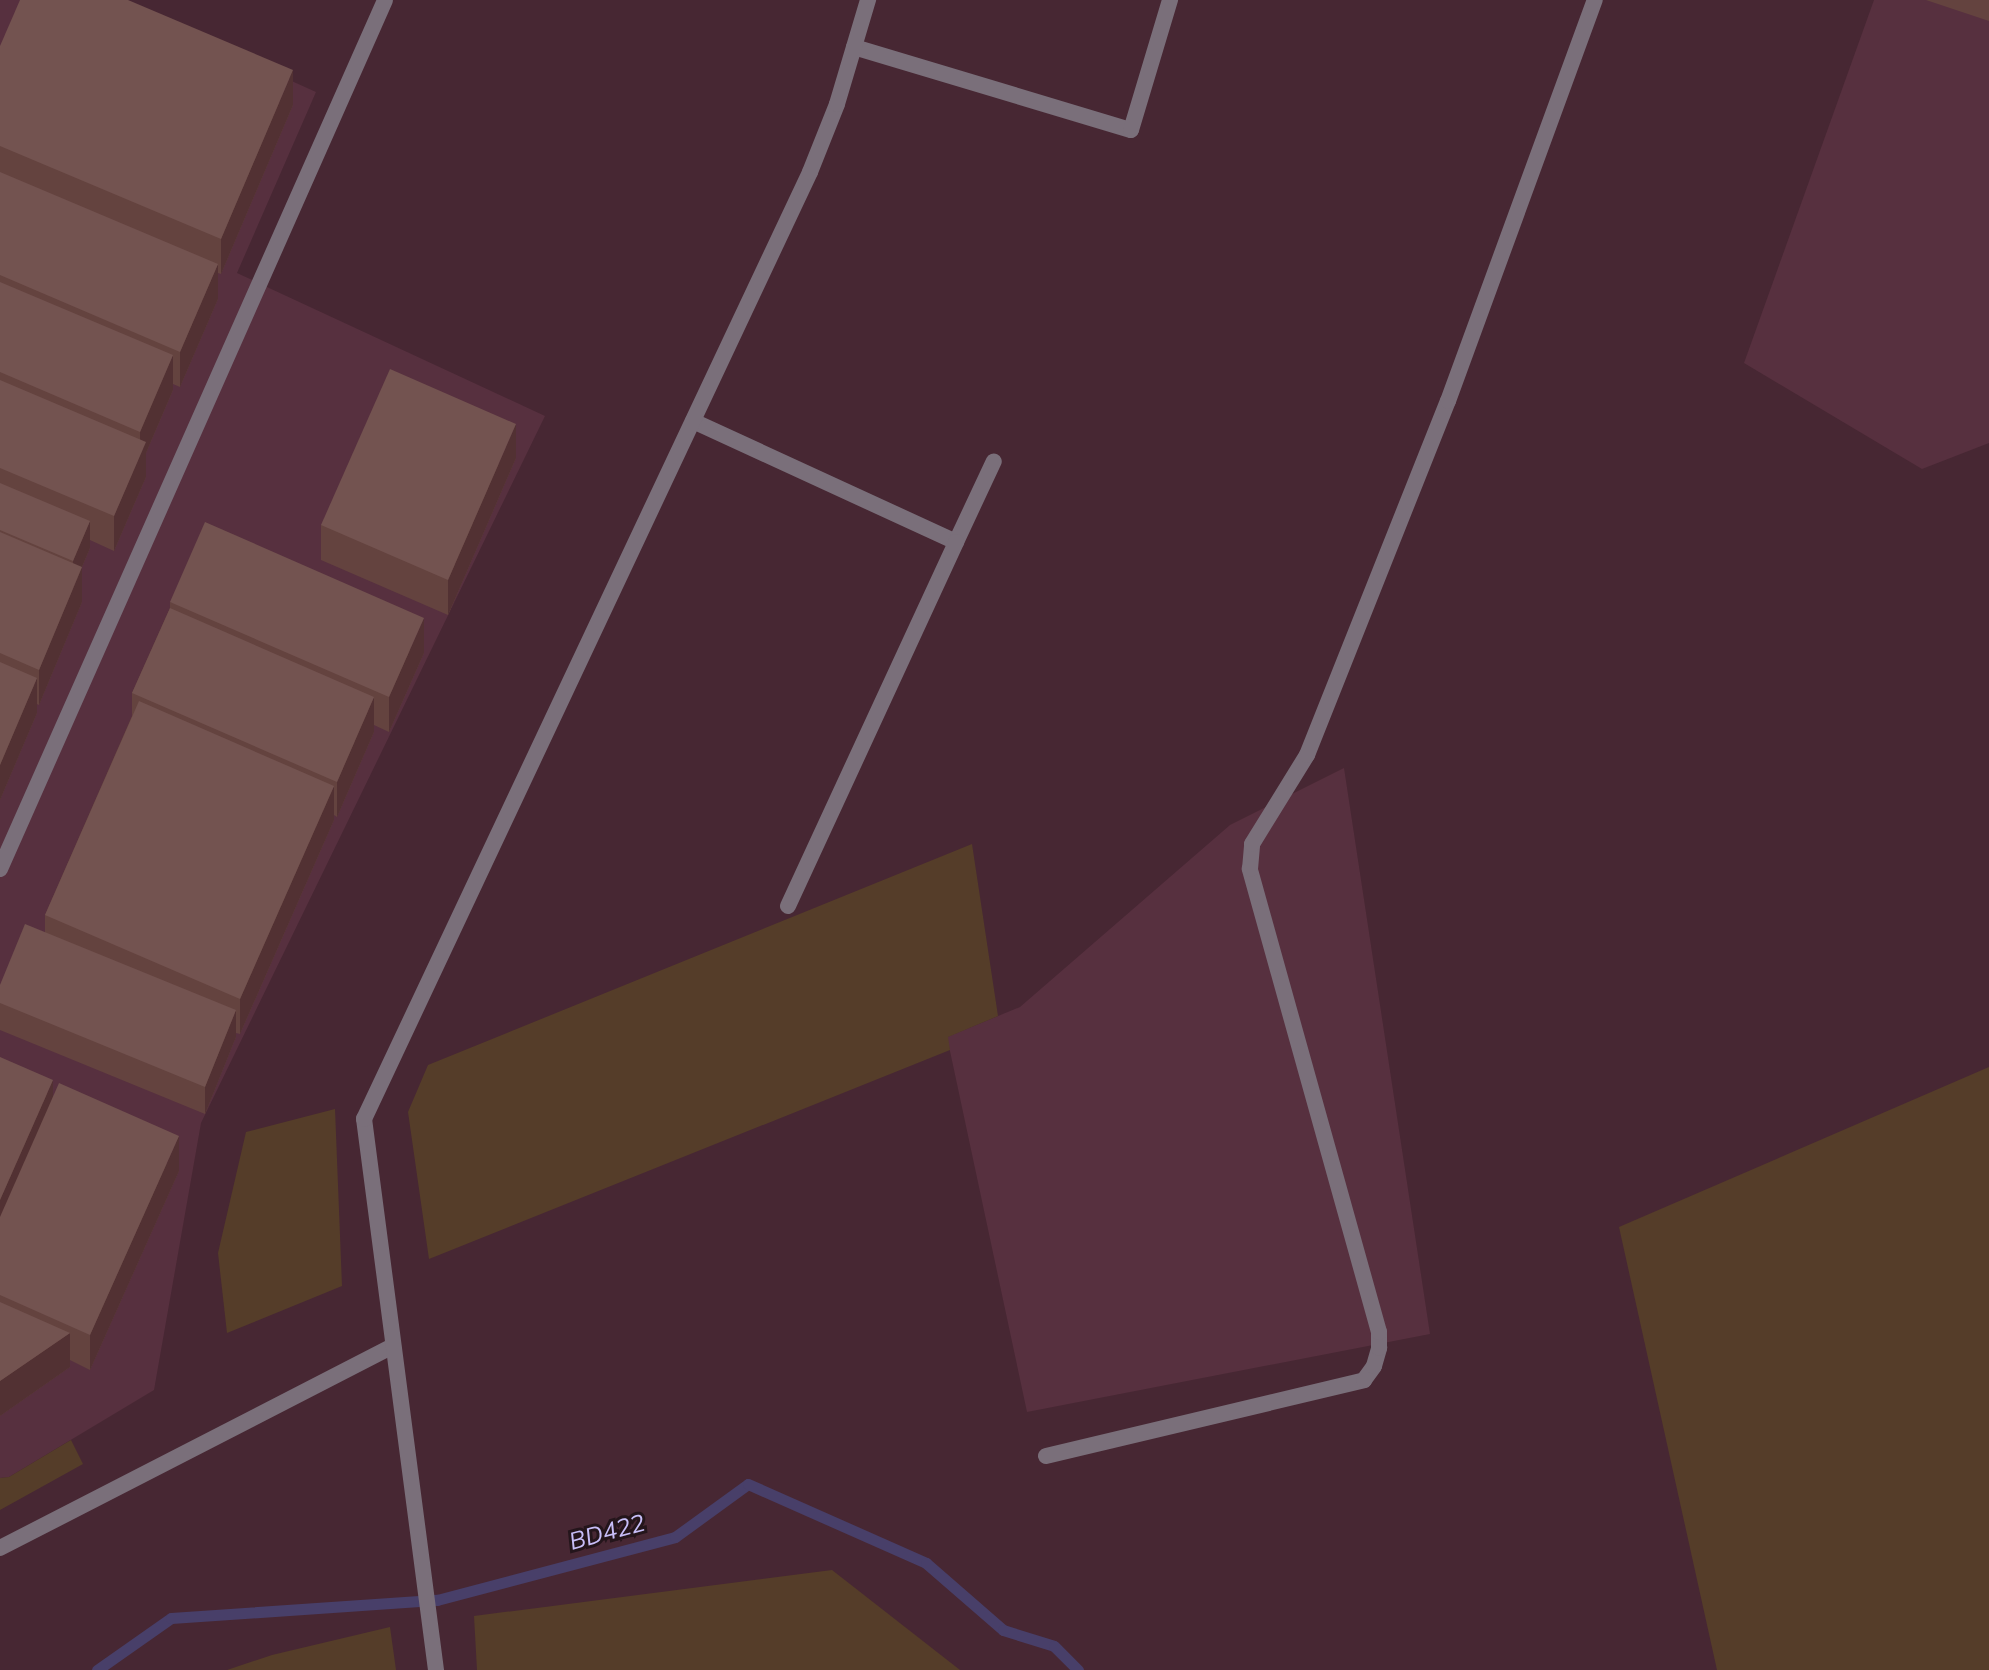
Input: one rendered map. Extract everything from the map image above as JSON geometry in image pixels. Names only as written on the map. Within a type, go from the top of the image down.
[{"type":"street","points":[[0,869],[385,0]]},
{"type":"street","points":[[436,1670],[364,1119],[810,172],[868,0]]},
{"type":"street","points":[[854,47],[1131,130],[1170,0]]},
{"type":"street","points":[[1046,1456],[1364,1380],[1374,1366],[1379,1332],[1250,869],[1252,844],[1307,755],[1448,401],[1595,0]]},
{"type":"street","points":[[693,421],[956,542]]},
{"type":"street","points":[[788,906],[994,461]]},
{"type":"street","points":[[0,1548],[393,1346]]},
{"type":"shaded area","points":[[0,0],[112,0],[316,92],[237,273],[545,416],[201,1123],[154,1390],[9,1477],[0,1478]]},
{"type":"shaded area","points":[[1874,0],[1989,0],[1989,443],[1922,469],[1744,363]]},
{"type":"shaded area","points":[[1344,768],[1430,1334],[1027,1412],[947,1037],[1020,1007],[1230,825]]},
{"type":"shaded area","points":[[972,844],[998,1016],[948,1037],[950,1050],[429,1259],[408,1112],[428,1065]]},
{"type":"shaded area","points":[[1989,1067],[1989,1670],[1717,1670],[1619,1227]]},
{"type":"shaded area","points":[[335,1109],[342,1286],[227,1333],[218,1253],[246,1132]]},
{"type":"shaded area","points":[[71,1440],[83,1464],[0,1510],[0,1478],[9,1477]]},
{"type":"shaded area","points":[[832,1570],[960,1670],[477,1670],[474,1616]]},
{"type":"shaded area","points":[[390,1627],[396,1670],[227,1670],[272,1655]]},
{"type":"building","points":[[20,0],[128,0],[293,70],[221,239],[0,146],[0,46]]},
{"type":"building","points":[[0,172],[218,264],[180,352],[0,275]]},
{"type":"building","points":[[0,282],[173,355],[140,432],[0,372]]},
{"type":"building","points":[[390,369],[516,424],[448,580],[321,525]]},
{"type":"building","points":[[0,380],[146,442],[114,516],[0,468]]},
{"type":"building","points":[[0,483],[90,521],[73,561],[0,530]]},
{"type":"building","points":[[205,522],[424,618],[389,697],[170,602]]},
{"type":"building","points":[[0,532],[82,567],[39,670],[0,653]]},
{"type":"building","points":[[170,608],[374,697],[337,782],[132,693]]},
{"type":"building","points":[[0,662],[37,678],[0,765]]},
{"type":"building","points":[[139,701],[334,786],[240,999],[45,915]]},
{"type":"building","points":[[25,924],[236,1010],[205,1087],[0,1003],[0,985]]},
{"type":"building","points":[[0,1057],[53,1080],[0,1200]]},
{"type":"building","points":[[59,1083],[179,1136],[90,1335],[0,1295],[0,1217]]},
{"type":"building","points":[[0,1302],[70,1333],[0,1381]]},
{"type":"waterway","name":"BD422","points":[[97,1670],[171,1618],[437,1600],[675,1537],[748,1484],[926,1563],[1003,1630],[1054,1646],[1078,1670]]}]
